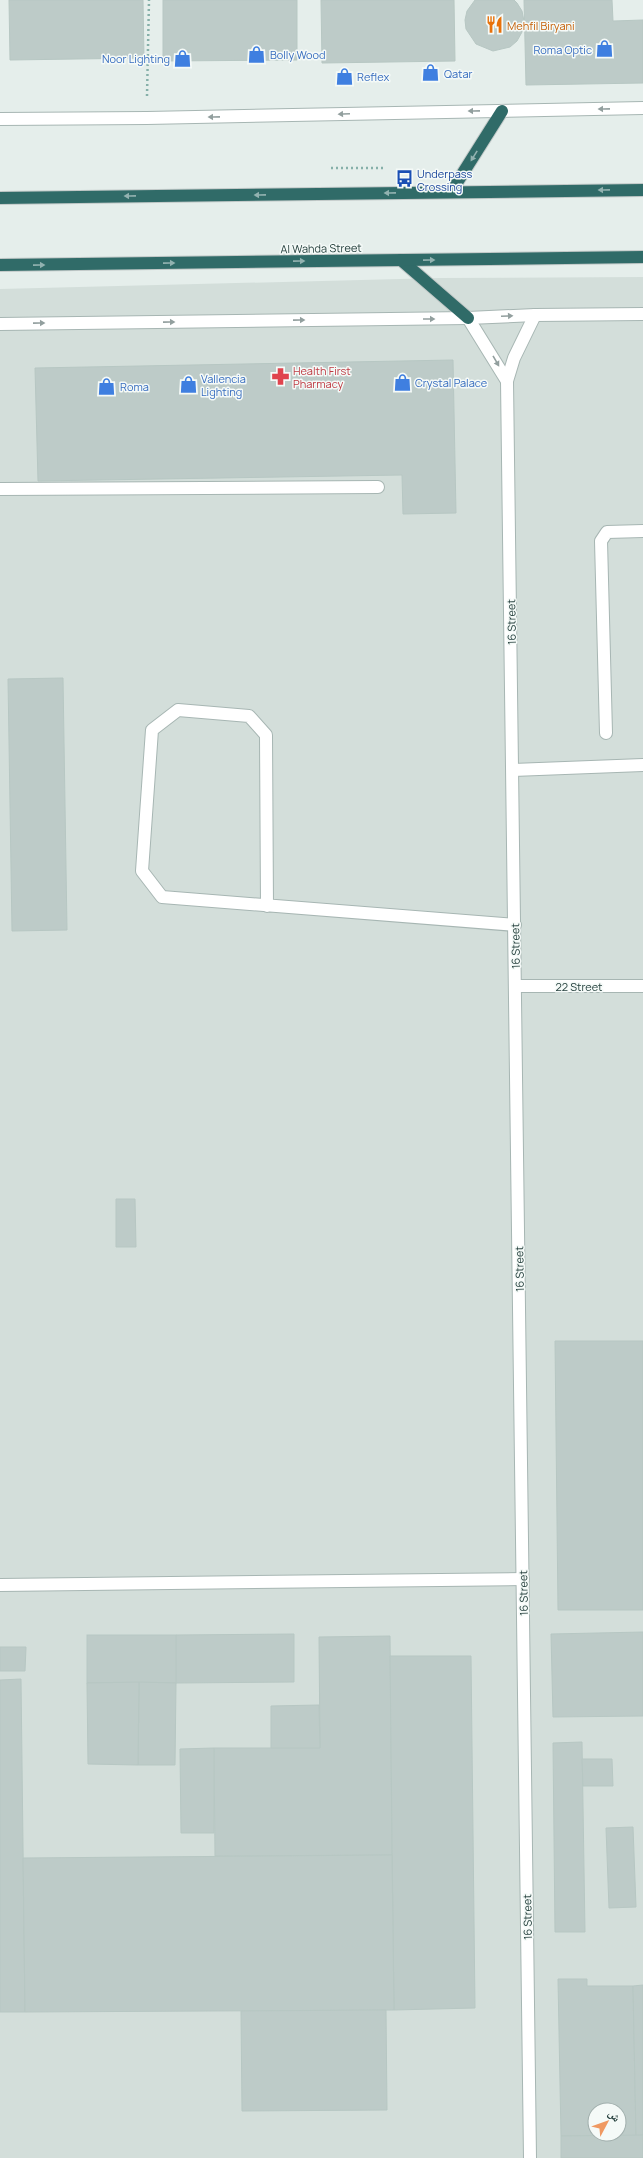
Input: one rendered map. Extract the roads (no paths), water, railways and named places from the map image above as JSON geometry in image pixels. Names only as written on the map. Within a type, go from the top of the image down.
[{"type":"highway","points":[[451,192],[502,111]]},
{"type":"highway","points":[[0,198],[643,190]]},
{"type":"highway","name":"Al Wahda Street","points":[[0,265],[643,257]]},
{"type":"highway","points":[[401,260],[468,318]]},
{"type":"street","points":[[0,119],[147,118],[643,108]]},
{"type":"street","points":[[0,324],[468,318],[535,315],[643,314]]},
{"type":"street","name":"16 Street","points":[[530,2158],[507,381],[514,358],[535,315]]},
{"type":"street","points":[[468,318],[507,381]]},
{"type":"street","points":[[0,489],[378,487]]},
{"type":"street","points":[[606,733],[601,541],[607,532],[643,531]]},
{"type":"street","points":[[267,906],[266,735],[249,716],[178,710],[152,730],[142,871],[162,897],[267,906],[515,925]]},
{"type":"street","points":[[513,770],[643,766]]},
{"type":"street","name":"22 Street","points":[[515,986],[643,986]]},
{"type":"street","points":[[0,1585],[523,1579]]},
{"type":"place","name":"Mehfil Biryani","points":[[494,25]]},
{"type":"place","name":"Roma Optic","points":[[605,49]]},
{"type":"place","name":"Bolly Wood","points":[[257,54]]},
{"type":"place","name":"Noor Lighting","points":[[183,58]]},
{"type":"place","name":"Qatar","points":[[431,73]]},
{"type":"place","name":"Reflex","points":[[344,76]]},
{"type":"place","name":"Underpass Crossing","points":[[404,179]]},
{"type":"place","name":"Health First Pharmacy","points":[[280,376]]},
{"type":"place","name":"Crystal Palace","points":[[402,382]]},
{"type":"place","name":"Vallencia Lighting","points":[[188,384]]},
{"type":"place","name":"Roma","points":[[107,386]]}]
